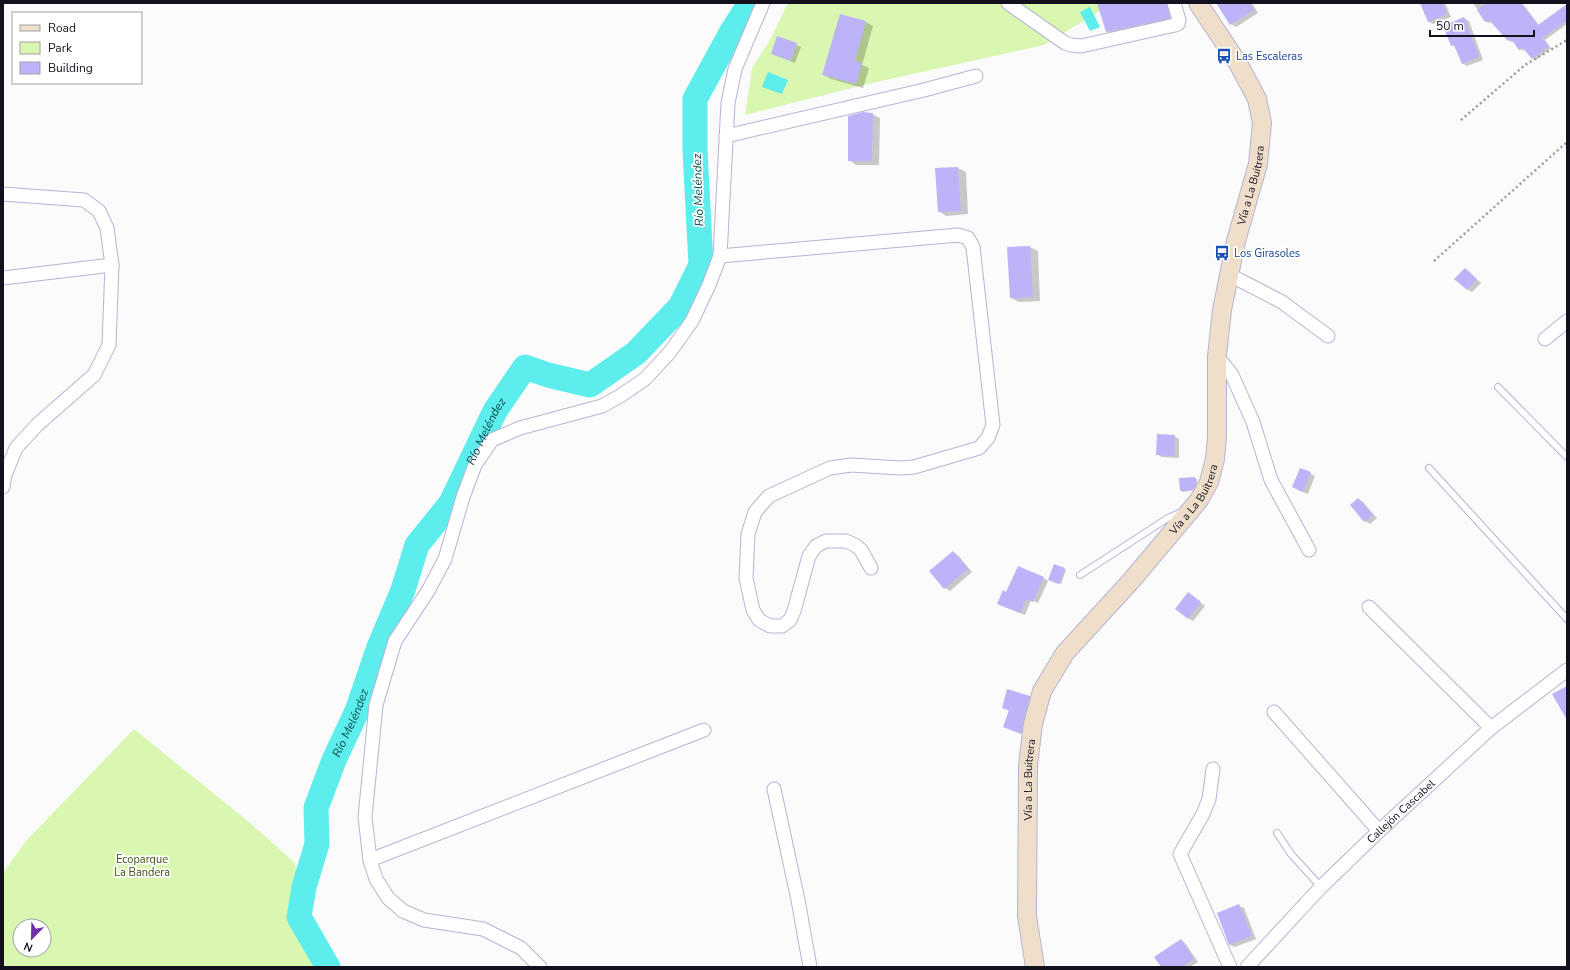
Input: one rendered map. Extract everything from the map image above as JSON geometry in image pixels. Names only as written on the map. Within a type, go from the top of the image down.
[{"type":"street","points":[[540,967],[521,948],[483,929],[424,920],[403,911],[388,898],[376,879],[370,860],[365,817],[376,705],[395,641],[428,591],[445,559],[463,497],[475,465],[492,440],[520,428],[602,406],[645,379],[670,352],[692,321],[709,286],[720,256],[728,103],[735,69],[763,3]]},
{"type":"street","points":[[1008,3],[1065,43],[1081,46],[1178,24],[1179,20],[1174,3]]},
{"type":"street","name":"Vía a La Buitrera","points":[[1035,967],[1027,916],[1028,765],[1033,724],[1042,691],[1065,653],[1131,581],[1199,500],[1209,482],[1215,458],[1217,437],[1217,356],[1222,310],[1228,274],[1258,164],[1262,123],[1257,99],[1239,65],[1198,3]]},
{"type":"street","points":[[726,136],[924,90],[976,76]]},
{"type":"street","points":[[3,194],[84,200],[99,211],[107,228],[112,265],[109,345],[94,375],[37,425],[16,448],[5,475],[3,487]]},
{"type":"street","points":[[720,256],[958,236],[968,238],[973,247],[993,425],[988,438],[979,448],[914,467],[900,468],[851,465],[830,468],[769,496],[755,512],[748,534],[746,578],[753,610],[759,620],[770,626],[782,626],[790,620],[794,611],[809,556],[816,546],[826,541],[846,541],[855,545],[860,550],[871,568]]},
{"type":"street","points":[[3,278],[112,265]]},
{"type":"street","points":[[1228,274],[1282,302],[1328,336]]},
{"type":"street","points":[[1545,339],[1567,321]]},
{"type":"street","points":[[1217,356],[1232,375],[1253,422],[1271,480],[1309,550]]},
{"type":"street","points":[[1369,607],[1471,706],[1491,728]]},
{"type":"street","name":"Callejón Cascabel","points":[[1247,967],[1321,887],[1379,831],[1491,728],[1567,670]]},
{"type":"street","points":[[1274,712],[1379,831]]},
{"type":"street","points":[[370,860],[704,730]]},
{"type":"street","points":[[1213,769],[1209,799],[1203,814],[1180,854],[1230,967]]},
{"type":"street","points":[[774,789],[798,900],[810,967]]},
{"type":"lane","points":[[1498,386],[1567,457]]},
{"type":"lane","points":[[1429,468],[1567,619]]},
{"type":"lane","points":[[1080,575],[1168,518],[1190,509]]},
{"type":"lane","points":[[1277,833],[1291,854],[1321,887]]},
{"type":"path","points":[[1461,120],[1525,65],[1567,40]]},
{"type":"path","points":[[1434,261],[1567,142]]},
{"type":"green space","points":[[788,3],[1113,3],[1044,45],[863,85],[745,115],[752,68],[770,40]]},
{"type":"green space","name":"Ecoparque La Bandera","points":[[134,729],[249,822],[294,862],[304,887],[299,917],[328,967],[3,967],[3,873],[25,842]]},
{"type":"water","points":[[1090,7],[1100,27],[1090,31],[1080,12]]},
{"type":"water","points":[[768,72],[788,80],[782,94],[762,87]]},
{"type":"building","points":[[1097,3],[1166,3],[1170,18],[1106,32]]},
{"type":"building","points":[[1216,3],[1249,3],[1254,10],[1230,25]]},
{"type":"building","points":[[1420,3],[1442,3],[1447,14],[1428,22]]},
{"type":"building","points":[[1487,3],[1521,3],[1538,25],[1567,4],[1567,21],[1542,38],[1549,46],[1532,59],[1523,48],[1519,50],[1511,39],[1508,41],[1489,20],[1485,22],[1477,10]]},
{"type":"building","points":[[840,14],[866,21],[855,61],[862,63],[856,84],[822,75]]},
{"type":"building","points":[[1464,17],[1479,57],[1462,64],[1454,45],[1451,46],[1443,26]]},
{"type":"building","points":[[777,36],[797,43],[791,61],[771,54]]},
{"type":"building","points":[[863,112],[873,113],[872,161],[848,161],[848,116]]},
{"type":"building","points":[[958,167],[961,211],[938,212],[935,168]]},
{"type":"building","points":[[1030,246],[1033,297],[1010,298],[1007,247]]},
{"type":"building","points":[[1465,268],[1477,279],[1467,290],[1454,279]]},
{"type":"building","points":[[1157,434],[1175,435],[1174,456],[1156,455]]},
{"type":"building","points":[[1300,468],[1311,472],[1303,492],[1292,487]]},
{"type":"building","points":[[1195,477],[1196,484],[1193,490],[1180,491],[1179,478]]},
{"type":"building","points":[[1358,498],[1373,515],[1364,522],[1350,505]]},
{"type":"building","points":[[953,551],[968,569],[944,589],[929,571]]},
{"type":"building","points":[[1054,564],[1065,568],[1059,584],[1048,580]]},
{"type":"building","points":[[1018,566],[1044,577],[1033,602],[1026,599],[1020,613],[997,604],[1003,590],[1006,592]]},
{"type":"building","points":[[1188,592],[1201,602],[1188,619],[1175,609]]},
{"type":"building","points":[[1567,686],[1567,720],[1552,694]]},
{"type":"building","points":[[1007,689],[1030,696],[1021,734],[1003,727],[1009,710],[1002,708]]},
{"type":"building","points":[[1239,904],[1252,936],[1229,945],[1217,913]]},
{"type":"building","points":[[1181,939],[1194,959],[1182,967],[1161,967],[1154,957]]},
{"type":"waterway","name":"Río Meléndez","points":[[328,967],[299,917],[304,887],[317,844],[316,808],[334,760],[357,711],[379,647],[403,590],[417,545],[451,503],[495,411],[525,367],[548,375],[590,385],[636,353],[680,307],[701,265],[695,150],[695,99],[731,33],[750,3]]},
{"type":"place","name":"Las Escaleras","points":[[1224,56]]},
{"type":"place","name":"Los Girasoles","points":[[1222,253]]}]
